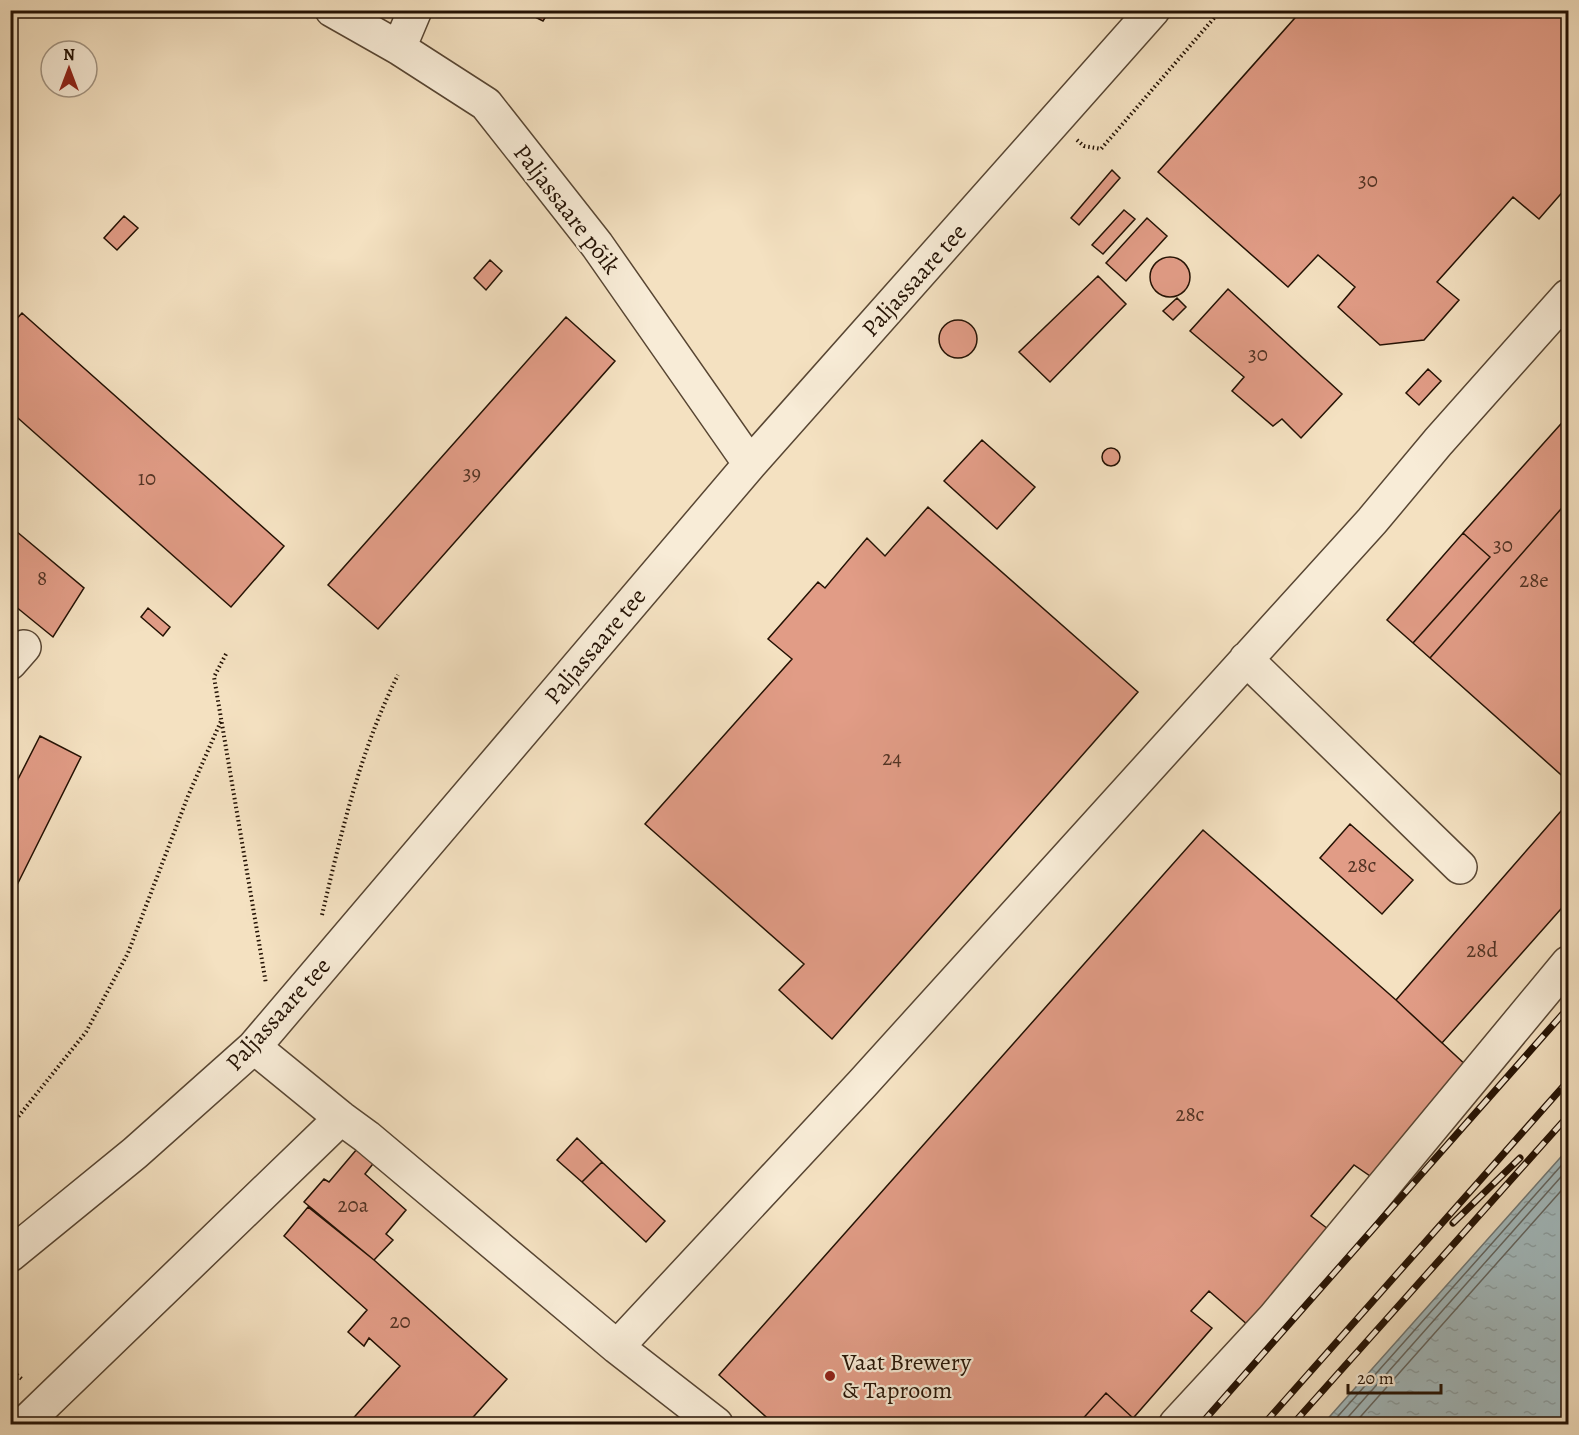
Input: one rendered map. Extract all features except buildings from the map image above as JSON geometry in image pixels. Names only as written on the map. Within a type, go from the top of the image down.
[{"type":"street","name":"Paljassaare põik","points":[[332,10],[399,48],[486,104],[597,245],[750,464]]},
{"type":"street","points":[[399,48],[415,10]]},
{"type":"street","name":"Paljassaare tee","points":[[10,1255],[135,1154],[254,1047],[750,464],[1154,10]]},
{"type":"street","points":[[617,1347],[862,1084],[1372,521],[1438,442],[1569,296]]},
{"type":"street","points":[[1246,659],[1460,867]]},
{"type":"street","points":[[1176,1425],[1274,1318],[1569,963]]},
{"type":"street","points":[[254,1047],[367,1137],[617,1347],[716,1425]]},
{"type":"street","points":[[24,1425],[341,1118]]},
{"type":"path","points":[[1055,121],[1084,146],[1101,149],[1221,10]]},
{"type":"path","points":[[226,654],[214,677],[267,987]]},
{"type":"path","points":[[321,919],[344,820],[382,706],[398,675]]},
{"type":"path","points":[[10,1127],[86,1032],[128,953],[188,796],[221,721]]},
{"type":"water","points":[[1568,1149],[1568,1424],[1323,1424]]},
{"type":"railway","points":[[1201,1424],[1568,1008]]},
{"type":"railway","points":[[1264,1424],[1568,1081]]},
{"type":"railway","points":[[1293,1424],[1568,1116]]},
{"type":"railway","points":[[1453,1223],[1520,1158]]},
{"type":"place","name":"Vaat Brewery & Taproom","points":[[830,1376]]}]
